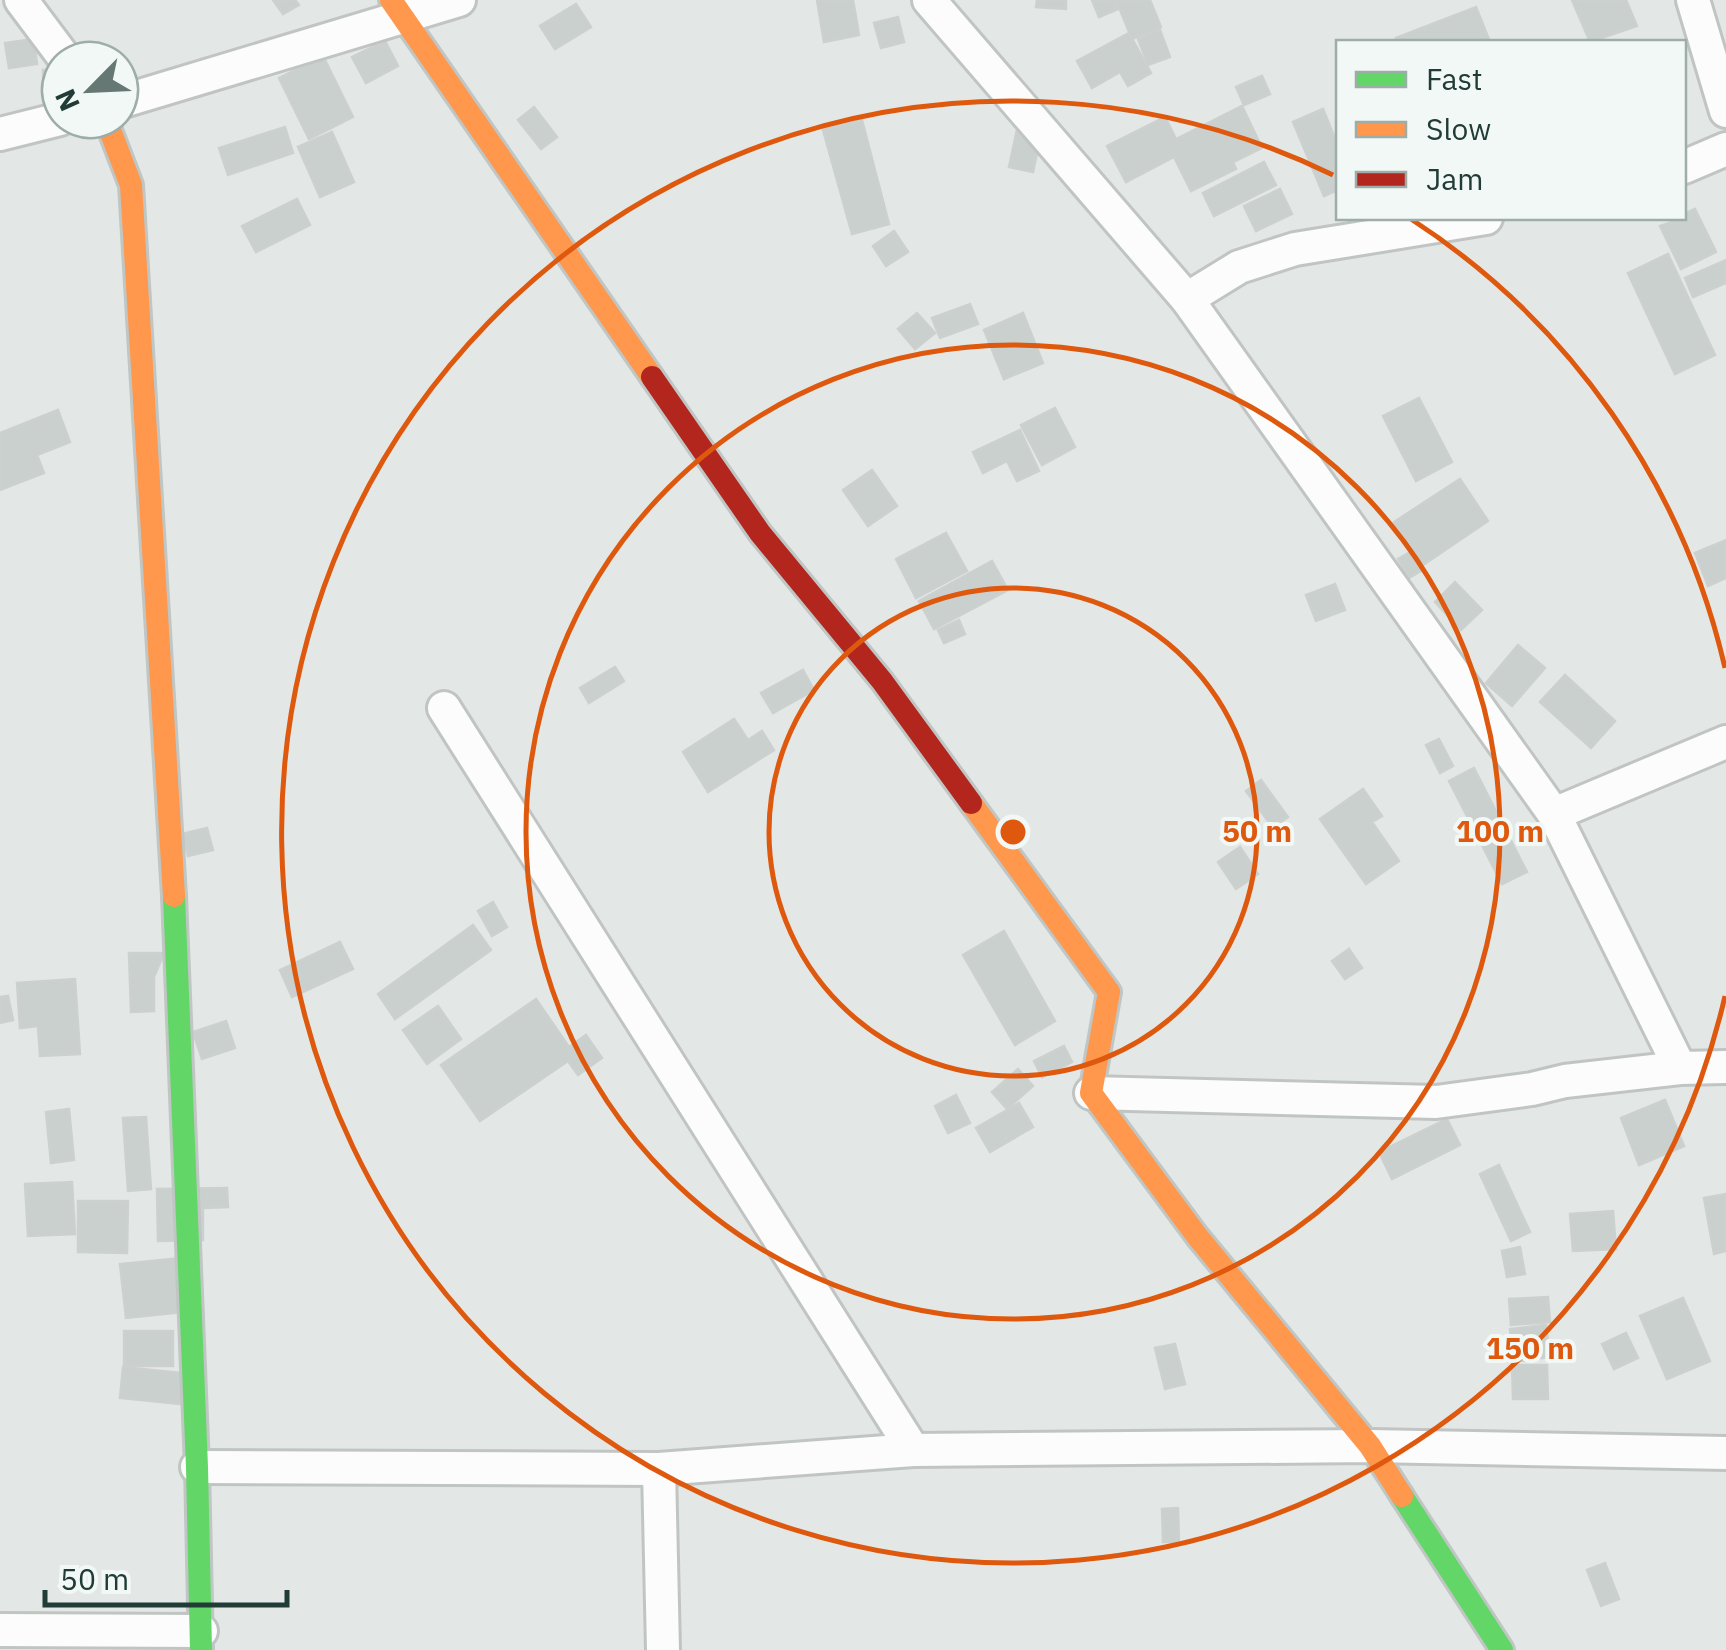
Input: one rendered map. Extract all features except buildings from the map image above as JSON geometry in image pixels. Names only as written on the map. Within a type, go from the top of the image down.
[{"type":"street","points":[[21,0],[51,40]]},
{"type":"street","points":[[140,95],[398,9],[460,0]]},
{"type":"street","points":[[929,0],[1187,298],[1554,814],[1680,1068]]},
{"type":"street","points":[[1693,0],[1726,111]]},
{"type":"street","points":[[398,9],[760,532],[882,681],[1109,992],[1091,1093],[1197,1236],[1370,1446],[1502,1650]]},
{"type":"street","points":[[0,134],[40,124]]},
{"type":"street","points":[[0,1630],[201,1640],[198,1466],[172,846],[132,185],[114,140]]},
{"type":"street","points":[[1686,166],[1726,149]]},
{"type":"street","points":[[1187,298],[1239,267],[1295,249],[1474,220]]},
{"type":"street","points":[[444,708],[913,1450]]},
{"type":"street","points":[[1554,814],[1726,742]]},
{"type":"street","points":[[1091,1093],[1436,1102],[1565,1081],[1680,1068],[1726,1068]]},
{"type":"street","points":[[198,1466],[660,1469],[913,1450],[1370,1446],[1726,1454]]},
{"type":"street","points":[[660,1469],[664,1650]]},
{"type":"traffic: fast","points":[[174,896],[201,1650]]},
{"type":"traffic: fast","points":[[1402,1496],[1502,1650]]},
{"type":"traffic: slow","points":[[391,0],[652,377]]},
{"type":"traffic: slow","points":[[114,140],[131,185],[174,896]]},
{"type":"traffic: slow","points":[[971,803],[1109,992],[1091,1093],[1197,1236],[1370,1446],[1402,1496]]},
{"type":"traffic: jam","points":[[652,377],[760,533],[882,681],[971,803]]}]
